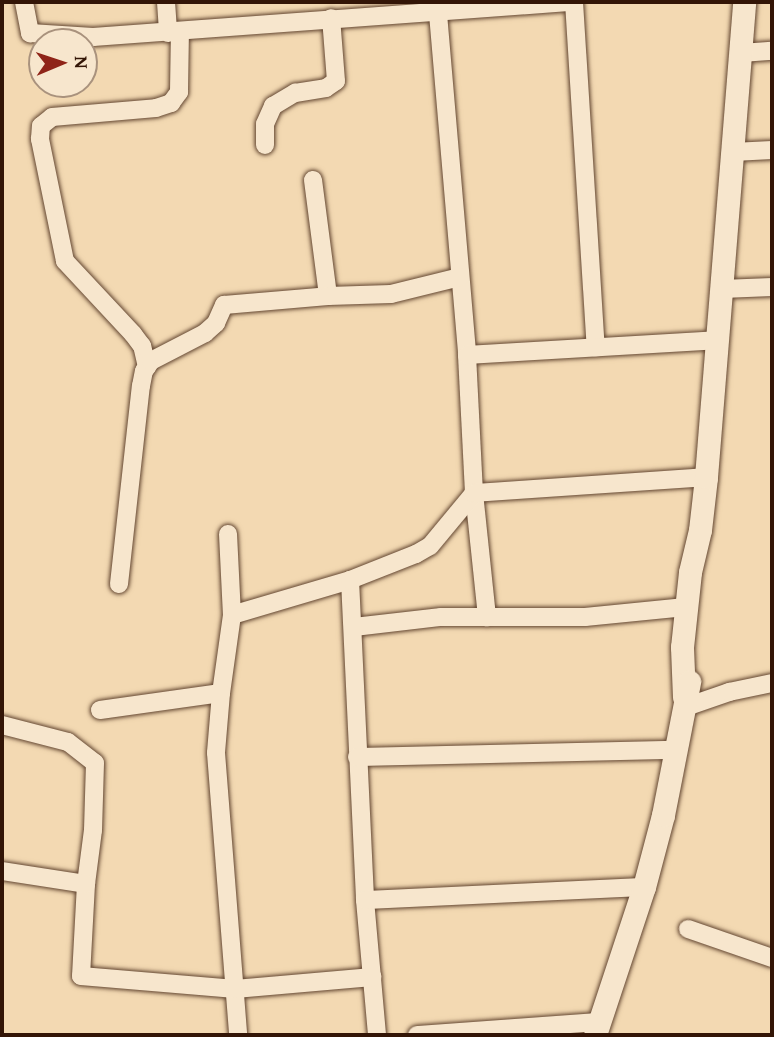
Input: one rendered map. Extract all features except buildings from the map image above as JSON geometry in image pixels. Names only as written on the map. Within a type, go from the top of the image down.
[{"type":"street","points":[[24,2],[30,33],[40,36],[174,32],[437,6],[573,2],[596,347]]},
{"type":"street","points":[[147,368],[142,346],[133,334],[65,261],[40,139],[41,126],[52,117],[156,108],[171,103],[179,92],[174,32],[166,2]]},
{"type":"street","points":[[683,702],[681,664],[693,554],[700,530],[706,477],[744,2]]},
{"type":"street","points":[[437,6],[467,355],[474,493],[487,617]]},
{"type":"street","points":[[265,145],[265,124],[273,106],[295,93],[326,88],[336,81],[331,18]]},
{"type":"street","points":[[741,53],[772,51]]},
{"type":"street","points":[[733,152],[772,150]]},
{"type":"street","points":[[313,180],[328,296]]},
{"type":"street","points":[[119,584],[141,386],[151,361],[205,333],[216,323],[225,305],[328,296],[391,294],[460,277]]},
{"type":"street","points":[[722,289],[772,287]]},
{"type":"street","points":[[467,355],[716,340]]},
{"type":"street","points":[[232,615],[350,580],[403,561],[430,547],[474,493],[706,477]]},
{"type":"street","points":[[417,1035],[597,1029],[644,887],[677,750],[683,702],[693,668],[701,606],[704,556],[700,530]]},
{"type":"street","points":[[228,534],[232,615],[216,753],[238,1035]]},
{"type":"street","points":[[350,580],[365,900],[377,1035]]},
{"type":"street","points":[[354,627],[441,617],[585,617],[686,607]]},
{"type":"street","points":[[683,702],[772,684]]},
{"type":"street","points":[[100,710],[221,693]]},
{"type":"street","points":[[2,725],[68,742],[95,763],[82,976],[235,989],[372,977]]},
{"type":"street","points":[[357,757],[677,750]]},
{"type":"street","points":[[2,871],[86,884]]},
{"type":"street","points":[[365,900],[644,887]]},
{"type":"street","points":[[688,929],[772,958]]}]
